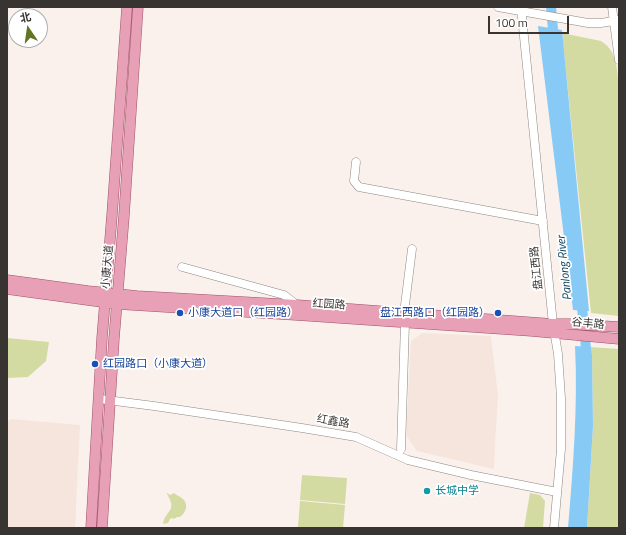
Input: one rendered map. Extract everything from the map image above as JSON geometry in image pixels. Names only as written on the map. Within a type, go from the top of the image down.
[{"type":"main road","name":"小康大道","points":[[91,528],[127,7]]},
{"type":"main road","name":"小康大道","points":[[102,528],[138,7]]},
{"type":"main road","name":"红园路","points":[[7,280],[106,298],[117,304],[296,315],[404,318],[554,329]]},
{"type":"main road","name":"红园路","points":[[7,290],[106,298],[118,293],[137,296],[297,305],[404,318]]},
{"type":"main road","name":"谷丰路","points":[[554,329],[570,324],[619,327]]},
{"type":"main road","name":"谷丰路","points":[[554,329],[570,334],[604,338],[619,338]]},
{"type":"street","points":[[498,7],[521,9],[531,13],[588,23],[601,23],[616,20]]},
{"type":"street","points":[[612,7],[616,20],[619,60]]},
{"type":"street","name":"盘江西路","points":[[521,9],[554,329],[558,354],[561,398],[561,449],[554,528]]},
{"type":"street","points":[[356,162],[354,181],[359,187],[543,221]]},
{"type":"street","points":[[401,450],[404,318],[412,249]]},
{"type":"street","points":[[182,267],[284,295],[297,305]]},
{"type":"street","name":"红鑫路","points":[[99,399],[356,437],[408,460],[472,475],[557,492]]},
{"type":"shaded area","points":[[422,333],[491,336],[498,396],[494,469],[417,451],[406,435],[411,341]]},
{"type":"shaded area","points":[[11,419],[80,425],[75,528],[7,528],[7,421]]},
{"type":"green space","points":[[562,33],[601,41],[611,51],[616,64],[619,92],[619,316],[591,313]]},
{"type":"green space","points":[[7,338],[49,342],[46,361],[28,377],[7,378]]},
{"type":"green space","points":[[590,347],[619,349],[619,528],[587,528],[593,426],[592,355]]},
{"type":"green space","points":[[302,475],[347,478],[345,504],[300,500]]},
{"type":"green space","points":[[167,493],[170,495],[174,493],[182,498],[185,501],[186,508],[180,517],[174,519],[172,518],[168,523],[163,524],[164,519],[171,508]]},
{"type":"green space","points":[[530,493],[540,495],[545,501],[543,528],[524,528]]},
{"type":"green space","points":[[300,501],[345,505],[343,528],[298,527]]},
{"type":"water","points":[[538,26],[562,30],[589,311],[573,310]]},
{"type":"water","points":[[575,346],[590,347],[592,355],[593,426],[587,528],[568,528],[575,414]]},
{"type":"waterway","name":"Panlong River","points":[[551,7],[554,41]]},
{"type":"waterway","name":"Panlong River","points":[[581,297],[587,359]]},
{"type":"place","name":"小康大道口（红园路）","points":[[180,313]]},
{"type":"place","name":"盘江西路口（红园路）","points":[[498,313]]},
{"type":"place","name":"红园路口（小康大道）","points":[[95,364]]},
{"type":"place","name":"长城中学","points":[[427,491]]}]
